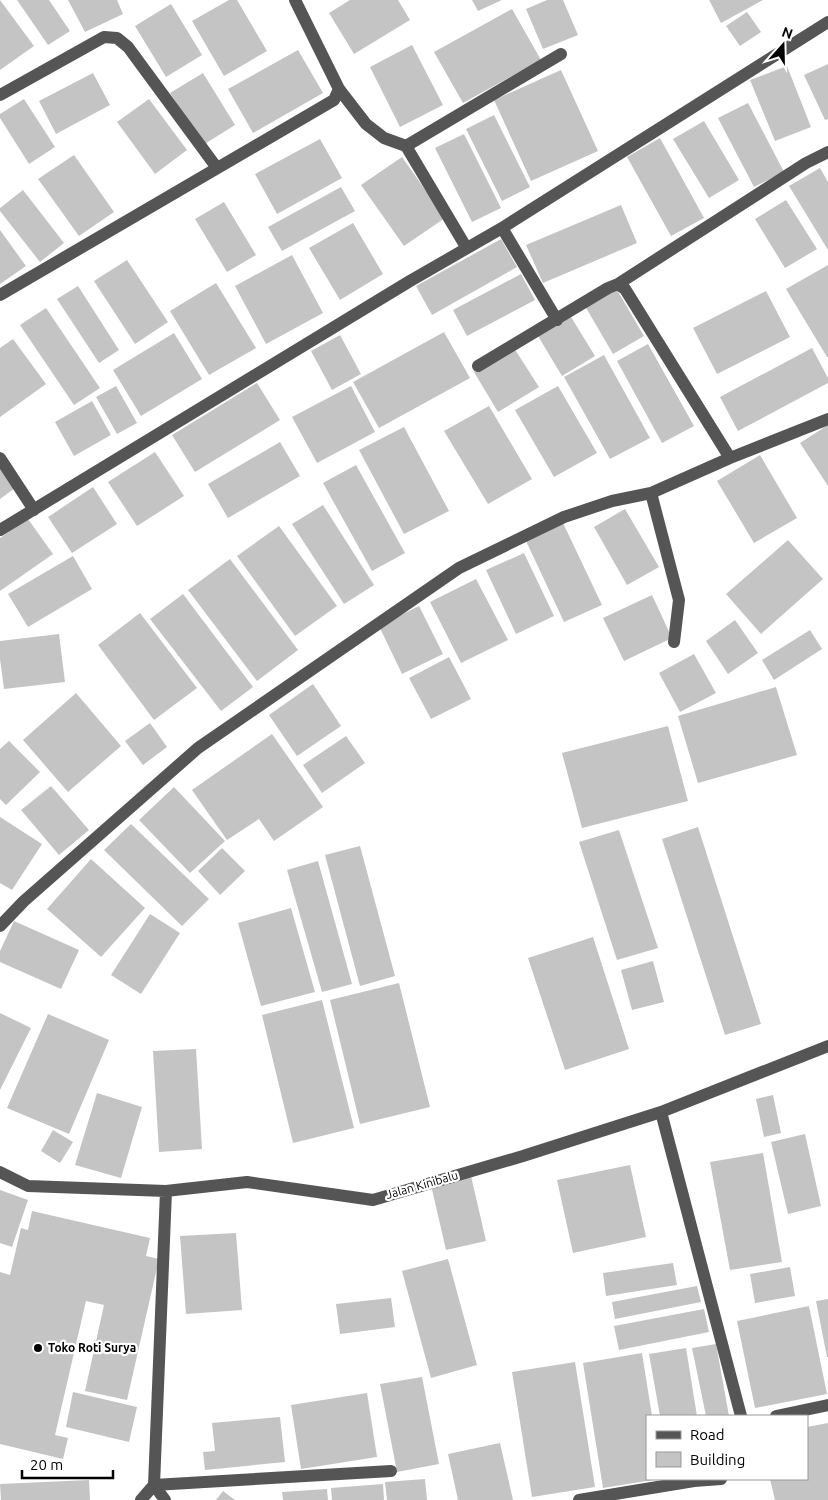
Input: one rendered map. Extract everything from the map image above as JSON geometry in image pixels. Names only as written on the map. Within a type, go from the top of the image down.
[{"type":"street","points":[[294,0],[339,89],[366,124],[384,138],[406,146],[466,247]]},
{"type":"street","points":[[0,530],[466,247],[502,228],[828,22]]},
{"type":"street","points":[[0,95],[104,37],[117,38],[128,47],[217,168]]},
{"type":"street","points":[[406,146],[560,54]]},
{"type":"street","points":[[0,295],[334,100],[339,89]]},
{"type":"street","points":[[478,366],[608,288],[618,284],[806,162],[828,152]]},
{"type":"street","points":[[502,228],[557,320]]},
{"type":"street","points":[[618,284],[625,289],[730,458]]},
{"type":"street","points":[[0,926],[24,901],[198,748],[450,574],[564,517],[612,501],[651,493],[730,458],[828,419]]},
{"type":"street","points":[[0,458],[34,510]]},
{"type":"street","points":[[651,493],[679,600],[674,642]]},
{"type":"street","name":"Jalan Kinibalu","points":[[0,1172],[28,1186],[166,1191],[247,1182],[373,1200],[523,1156],[661,1112],[828,1046]]},
{"type":"street","points":[[661,1112],[741,1415]]},
{"type":"street","points":[[141,1500],[154,1485],[166,1191]]},
{"type":"street","points":[[781,1415],[828,1405]]},
{"type":"street","points":[[154,1485],[391,1471]]},
{"type":"street","points":[[580,1500],[708,1480]]},
{"type":"street","points":[[154,1485],[165,1500]]},
{"type":"building","points":[[0,0],[34,46],[0,70]]},
{"type":"building","points":[[17,0],[49,0],[70,31],[48,45]]},
{"type":"building","points":[[68,0],[117,0],[123,14],[85,32]]},
{"type":"building","points":[[229,0],[237,0],[267,51],[224,76],[192,21]]},
{"type":"building","points":[[350,0],[398,0],[410,20],[354,54],[329,13]]},
{"type":"building","points":[[472,0],[502,0],[478,11]]},
{"type":"building","points":[[547,0],[563,0],[578,35],[543,49],[526,9]]},
{"type":"building","points":[[709,0],[763,0],[721,23]]},
{"type":"building","points":[[171,4],[202,55],[166,77],[135,26]]},
{"type":"building","points":[[512,9],[541,60],[463,103],[434,52]]},
{"type":"building","points":[[747,12],[761,32],[740,46],[726,26]]},
{"type":"building","points":[[412,45],[443,105],[400,127],[370,67]]},
{"type":"building","points":[[298,50],[323,93],[253,133],[228,89]]},
{"type":"building","points":[[828,64],[828,119],[825,120],[804,75]]},
{"type":"building","points":[[787,66],[811,127],[775,141],[750,80]]},
{"type":"building","points":[[561,70],[598,151],[531,181],[494,100]]},
{"type":"building","points":[[93,73],[110,105],[56,134],[39,101]]},
{"type":"building","points":[[203,73],[235,125],[203,145],[170,93]]},
{"type":"building","points":[[24,99],[55,147],[29,164],[0,118],[0,114]]},
{"type":"building","points":[[149,99],[187,150],[155,174],[117,122]]},
{"type":"building","points":[[748,103],[784,172],[754,187],[718,118]]},
{"type":"building","points":[[494,115],[530,187],[502,201],[466,129]]},
{"type":"building","points":[[704,121],[739,180],[709,198],[673,139]]},
{"type":"building","points":[[464,134],[501,208],[472,222],[435,148]]},
{"type":"building","points":[[660,138],[704,218],[671,236],[627,157]]},
{"type":"building","points":[[320,139],[342,178],[277,214],[255,174]]},
{"type":"building","points":[[74,155],[114,212],[79,236],[38,179]]},
{"type":"building","points":[[402,157],[445,218],[404,246],[361,185]]},
{"type":"building","points":[[820,168],[828,182],[828,250],[789,186]]},
{"type":"building","points":[[341,187],[355,211],[282,251],[268,227]]},
{"type":"building","points":[[23,190],[64,243],[40,262],[0,211],[0,208]]},
{"type":"building","points":[[786,200],[817,249],[785,268],[755,219]]},
{"type":"building","points":[[224,202],[256,255],[227,272],[195,219]]},
{"type":"building","points":[[621,205],[637,243],[543,283],[526,245]]},
{"type":"building","points":[[353,223],[383,274],[340,300],[309,248]]},
{"type":"building","points":[[0,230],[26,266],[0,284]]},
{"type":"building","points":[[501,239],[517,267],[432,315],[416,286]]},
{"type":"building","points":[[292,255],[323,313],[266,344],[235,286]]},
{"type":"building","points":[[127,260],[168,322],[135,344],[94,281]]},
{"type":"building","points":[[828,265],[828,357],[827,357],[786,289]]},
{"type":"building","points":[[521,274],[535,300],[467,336],[453,310]]},
{"type":"building","points":[[216,283],[256,348],[209,375],[170,311]]},
{"type":"building","points":[[78,286],[119,350],[99,363],[57,299]]},
{"type":"building","points":[[616,288],[644,336],[613,354],[585,306]]},
{"type":"building","points":[[766,291],[790,337],[717,374],[693,328]]},
{"type":"building","points":[[46,308],[100,388],[74,405],[20,325]]},
{"type":"building","points":[[571,317],[595,356],[562,376],[538,336]]},
{"type":"building","points":[[444,332],[470,378],[379,428],[353,382]]},
{"type":"building","points":[[174,333],[202,379],[141,416],[113,370]]},
{"type":"building","points":[[340,335],[361,374],[332,390],[311,351]]},
{"type":"building","points":[[13,339],[46,384],[0,417],[0,348]]},
{"type":"building","points":[[648,344],[694,426],[662,443],[617,361]]},
{"type":"building","points":[[514,348],[539,387],[498,412],[474,372]]},
{"type":"building","points":[[812,348],[828,378],[828,383],[738,431],[720,397]]},
{"type":"building","points":[[604,355],[650,438],[610,459],[564,377]]},
{"type":"building","points":[[257,383],[280,420],[195,472],[172,435]]},
{"type":"building","points":[[116,386],[137,423],[117,434],[96,397]]},
{"type":"building","points":[[351,386],[375,432],[317,463],[292,417]]},
{"type":"building","points":[[558,386],[597,453],[554,477],[515,410]]},
{"type":"building","points":[[92,401],[111,435],[74,456],[55,422]]},
{"type":"building","points":[[489,406],[532,479],[488,504],[444,431]]},
{"type":"building","points":[[828,425],[828,486],[800,443]]},
{"type":"building","points":[[404,427],[449,511],[404,534],[359,450]]},
{"type":"building","points":[[280,442],[300,476],[228,518],[208,484]]},
{"type":"building","points":[[155,452],[184,496],[137,526],[108,482]]},
{"type":"building","points":[[760,455],[797,518],[754,543],[717,481]]},
{"type":"building","points":[[356,465],[405,553],[372,571],[323,483]]},
{"type":"building","points":[[0,468],[15,488],[0,499]]},
{"type":"building","points":[[93,487],[117,524],[72,553],[48,517]]},
{"type":"building","points":[[323,505],[374,585],[344,604],[292,524]]},
{"type":"building","points":[[625,509],[659,567],[627,585],[594,527]]},
{"type":"building","points":[[28,519],[53,554],[0,591],[0,538]]},
{"type":"building","points":[[563,523],[602,605],[564,622],[526,541]]},
{"type":"building","points":[[279,526],[337,606],[295,636],[237,556]]},
{"type":"building","points":[[788,540],[823,579],[761,634],[726,594]]},
{"type":"building","points":[[524,553],[554,616],[516,634],[486,570]]},
{"type":"building","points":[[73,556],[92,589],[28,627],[8,594]]},
{"type":"building","points":[[230,559],[298,650],[257,681],[188,590]]},
{"type":"building","points":[[476,579],[508,640],[461,663],[430,602]]},
{"type":"building","points":[[183,594],[253,687],[221,711],[150,619]]},
{"type":"building","points":[[652,595],[672,638],[624,661],[603,618]]},
{"type":"building","points":[[419,606],[443,654],[402,674],[379,626]]},
{"type":"building","points":[[140,613],[197,688],[154,720],[98,645]]},
{"type":"building","points":[[735,620],[758,653],[728,674],[706,641]]},
{"type":"building","points":[[810,630],[822,649],[774,680],[762,660]]},
{"type":"building","points":[[59,634],[65,682],[4,689],[0,641]]},
{"type":"building","points":[[694,654],[716,693],[680,712],[659,673]]},
{"type":"building","points":[[449,657],[471,699],[431,719],[409,678]]},
{"type":"building","points":[[313,684],[341,726],[297,756],[269,715]]},
{"type":"building","points":[[776,687],[797,755],[698,783],[678,716]]},
{"type":"building","points":[[76,693],[121,746],[68,792],[23,740]]},
{"type":"building","points":[[150,723],[167,747],[143,765],[125,741]]},
{"type":"building","points":[[668,726],[688,801],[582,828],[562,753]]},
{"type":"building","points":[[272,734],[323,807],[274,841],[259,819],[227,840],[192,790]]},
{"type":"building","points":[[346,736],[365,763],[322,793],[303,765]]},
{"type":"building","points":[[9,741],[40,772],[6,805],[0,799],[0,749]]},
{"type":"building","points":[[51,786],[89,830],[59,855],[21,810]]},
{"type":"building","points":[[174,787],[225,841],[190,873],[139,820]]},
{"type":"building","points":[[0,817],[42,844],[12,890],[0,883]]},
{"type":"building","points":[[131,824],[209,899],[182,926],[104,850]]},
{"type":"building","points":[[698,827],[761,1024],[725,1035],[662,839]]},
{"type":"building","points":[[619,830],[658,948],[617,960],[579,842]]},
{"type":"building","points":[[360,846],[395,976],[360,986],[325,855]]},
{"type":"building","points":[[222,848],[245,871],[220,895],[198,871]]},
{"type":"building","points":[[91,859],[145,908],[101,957],[47,909]]},
{"type":"building","points":[[318,861],[352,984],[322,992],[287,870]]},
{"type":"building","points":[[291,908],[315,992],[261,1006],[238,923]]},
{"type":"building","points":[[150,914],[180,933],[141,994],[111,975]]},
{"type":"building","points":[[14,921],[79,950],[61,989],[0,962],[0,951]]},
{"type":"building","points":[[593,937],[629,1049],[565,1070],[528,958]]},
{"type":"building","points":[[653,961],[664,1002],[632,1010],[621,970]]},
{"type":"building","points":[[399,983],[430,1107],[360,1124],[330,1000]]},
{"type":"building","points":[[322,1000],[354,1128],[293,1143],[262,1015]]},
{"type":"building","points":[[0,1013],[31,1028],[0,1090]]},
{"type":"building","points":[[48,1014],[109,1040],[69,1134],[7,1108]]},
{"type":"building","points":[[196,1049],[202,1149],[159,1152],[153,1051]]},
{"type":"building","points":[[97,1093],[142,1107],[121,1178],[75,1165]]},
{"type":"building","points":[[773,1095],[781,1133],[764,1137],[756,1099]]},
{"type":"building","points":[[53,1130],[73,1142],[60,1163],[41,1151]]},
{"type":"building","points":[[805,1134],[821,1206],[788,1214],[771,1142]]},
{"type":"building","points":[[763,1153],[782,1262],[730,1270],[710,1162]]},
{"type":"building","points":[[630,1165],[646,1237],[573,1253],[557,1180]]},
{"type":"building","points":[[471,1176],[486,1241],[446,1250],[431,1185]]},
{"type":"building","points":[[0,1190],[28,1200],[12,1247],[0,1243]]},
{"type":"building","name":"Toko Roti Surya","points":[[32,1211],[150,1238],[146,1256],[159,1259],[127,1400],[85,1391],[104,1305],[86,1301],[55,1435],[68,1438],[63,1459],[0,1444],[0,1272],[10,1275],[21,1228],[28,1230]]},
{"type":"building","points":[[236,1233],[242,1310],[186,1314],[180,1236]]},
{"type":"building","points":[[448,1259],[477,1365],[431,1378],[402,1271]]},
{"type":"building","points":[[673,1263],[677,1285],[606,1296],[603,1273]]},
{"type":"building","points":[[790,1267],[795,1296],[755,1303],[750,1274]]},
{"type":"building","points":[[697,1286],[701,1302],[615,1319],[612,1302]]},
{"type":"building","points":[[391,1298],[395,1327],[340,1334],[336,1304]]},
{"type":"building","points":[[828,1299],[828,1357],[827,1357],[816,1301]]},
{"type":"building","points":[[809,1306],[827,1394],[755,1408],[737,1321]]},
{"type":"building","points":[[704,1309],[709,1332],[619,1350],[614,1326]]},
{"type":"building","points":[[716,1344],[729,1415],[706,1415],[692,1348]]},
{"type":"building","points":[[686,1348],[697,1415],[660,1415],[649,1354]]},
{"type":"building","points":[[642,1353],[652,1415],[646,1415],[646,1480],[653,1480],[603,1488],[583,1363]]},
{"type":"building","points":[[575,1362],[595,1487],[532,1497],[512,1372]]},
{"type":"building","points":[[422,1377],[439,1464],[397,1472],[380,1384]]},
{"type":"building","points":[[73,1392],[137,1407],[129,1442],[66,1427]]},
{"type":"building","points":[[367,1393],[377,1457],[301,1469],[291,1405]]},
{"type":"building","points":[[280,1417],[285,1462],[205,1470],[203,1452],[215,1451],[212,1423]]},
{"type":"building","points":[[828,1423],[828,1500],[775,1500],[770,1480],[808,1480],[808,1427]]},
{"type":"building","points":[[500,1443],[513,1500],[458,1500],[448,1454]]},
{"type":"building","points":[[425,1479],[427,1500],[387,1500],[385,1482]]},
{"type":"building","points":[[89,1480],[90,1500],[1,1500],[0,1484]]},
{"type":"building","points":[[383,1484],[384,1500],[332,1500],[331,1488]]},
{"type":"building","points":[[327,1489],[328,1500],[283,1500],[282,1492]]},
{"type":"building","points":[[223,1491],[235,1500],[216,1500]]},
{"type":"place","name":"Toko Roti Surya","points":[[38,1348]]}]
